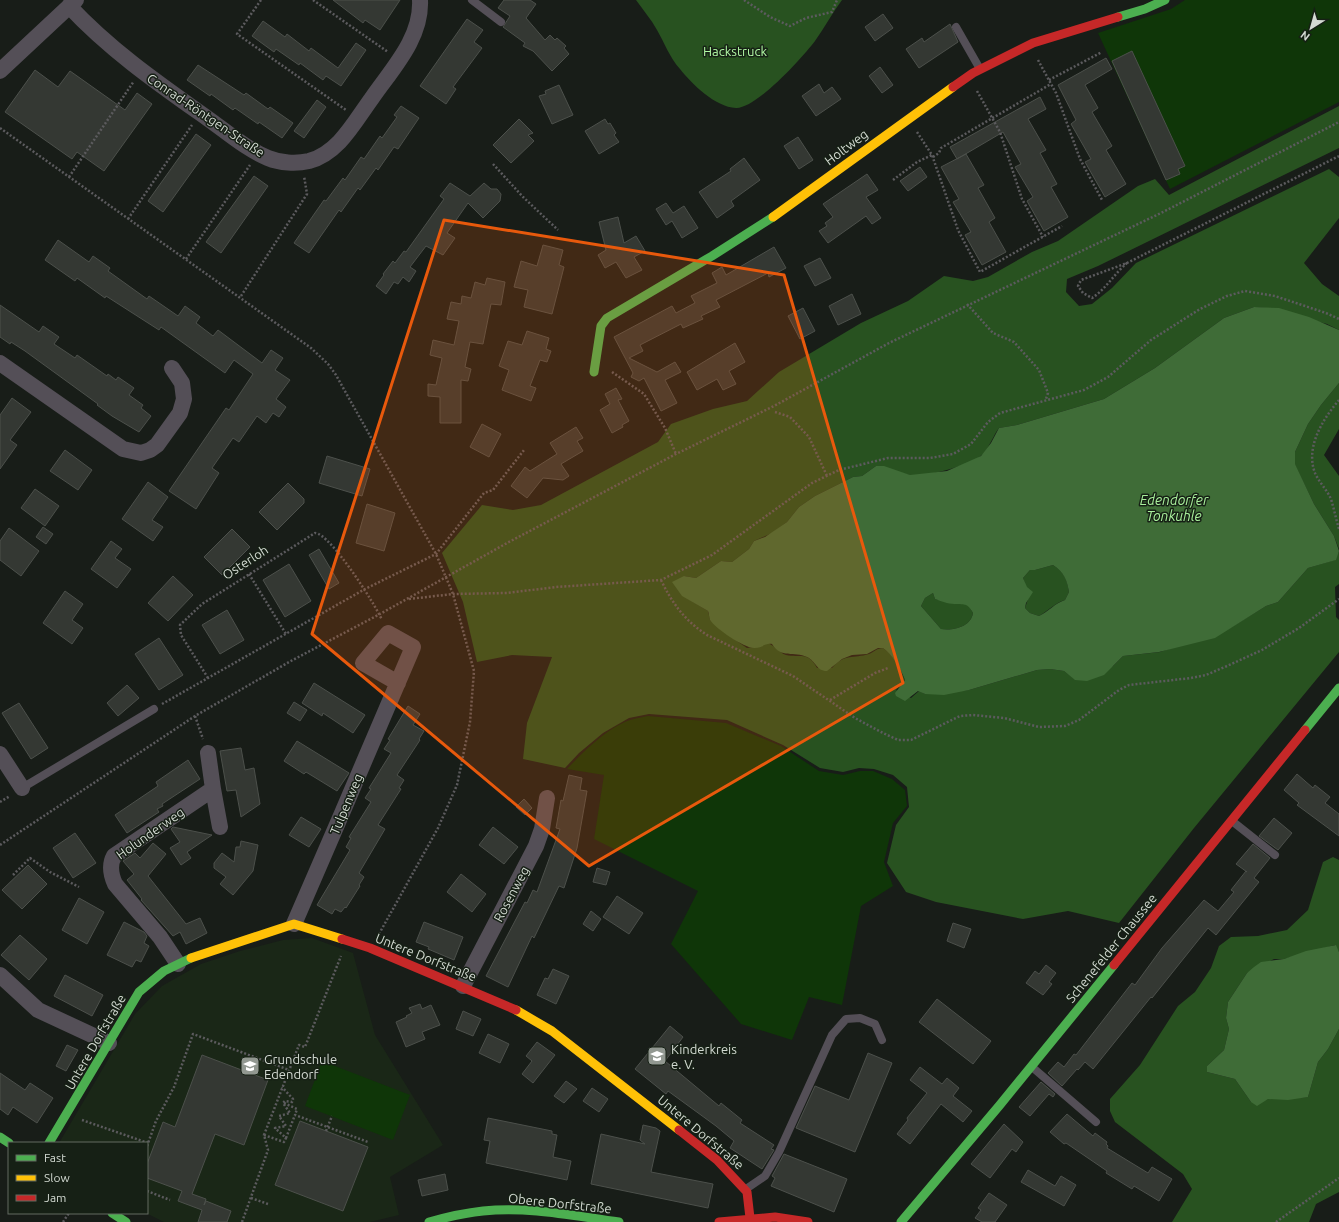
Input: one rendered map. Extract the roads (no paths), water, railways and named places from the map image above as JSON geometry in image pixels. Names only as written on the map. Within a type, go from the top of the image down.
[{"type":"street","name":"Conrad-Röntgen-Straße","points":[[73,3],[97,35],[141,71],[200,113],[258,153],[270,159],[284,162],[300,162],[313,160],[334,148],[358,118],[412,39],[417,27],[420,0]]},
{"type":"street","name":"Holtweg","points":[[594,372],[600,326],[607,318],[739,239],[789,206],[909,118],[968,77],[1030,45],[1145,9],[1165,0]]},
{"type":"street","points":[[0,71],[73,3]]},
{"type":"street","points":[[0,363],[123,449],[141,452],[150,450],[157,444],[182,407],[184,399],[182,383],[172,368]]},
{"type":"street","name":"Tulpenweg","points":[[294,924],[398,683],[413,647],[388,633],[363,663],[398,683]]},
{"type":"street","name":"Schenefelder Chaussee","points":[[901,1222],[1032,1066],[1339,688]]},
{"type":"street","points":[[208,753],[220,827]]},
{"type":"street","points":[[0,754],[22,788]]},
{"type":"street","name":"Holunderweg","points":[[178,964],[160,937],[116,884],[112,874],[112,861],[116,854],[213,789]]},
{"type":"street","name":"Rosenweg","points":[[462,986],[534,850],[542,829],[547,798]]},
{"type":"street","name":"Untere Dorfstraße","points":[[50,1142],[139,992],[164,971],[178,964],[226,945],[294,924],[370,948],[525,1014],[573,1045],[717,1160],[745,1189],[750,1218]]},
{"type":"street","points":[[0,975],[38,1010],[109,1043]]},
{"type":"street","name":"Obere Dorfstraße","points":[[429,1222],[466,1212],[493,1210],[556,1213],[619,1222]]},
{"type":"street","points":[[114,1214],[126,1222]]},
{"type":"street","points":[[719,1222],[750,1218],[782,1217],[808,1222]]},
{"type":"lane","points":[[472,0],[501,22]]},
{"type":"lane","points":[[956,27],[980,70]]},
{"type":"lane","points":[[22,788],[154,709]]},
{"type":"lane","points":[[1232,820],[1274,855]]},
{"type":"lane","points":[[745,1189],[765,1176],[779,1152],[832,1035],[846,1019],[860,1018],[875,1024],[882,1040]]},
{"type":"lane","points":[[1032,1066],[1096,1122]]},
{"type":"water","name":"Edendorfer Tonkuhle","points":[[1254,307],[1279,308],[1309,317],[1339,330],[1339,383],[1308,424],[1295,452],[1295,464],[1314,504],[1334,536],[1339,551],[1336,560],[1308,568],[1278,602],[1266,606],[1215,638],[1159,652],[1123,656],[1104,675],[1087,681],[1075,680],[1064,671],[1050,669],[1037,670],[969,690],[944,695],[925,694],[918,691],[905,701],[896,696],[895,693],[905,680],[893,658],[883,648],[878,648],[867,654],[852,655],[842,659],[827,671],[823,671],[807,657],[779,652],[772,644],[755,648],[738,642],[713,624],[710,620],[708,611],[682,596],[672,582],[684,576],[696,578],[721,561],[732,562],[749,549],[754,541],[765,537],[787,522],[799,507],[815,496],[853,477],[862,476],[876,466],[884,466],[910,475],[947,471],[981,456],[991,443],[999,428],[1017,425],[1104,399],[1155,368],[1224,318]],"holes":[[[1053,565],[1060,570],[1069,592],[1065,600],[1039,616],[1030,613],[1025,608],[1026,603],[1033,592],[1027,587],[1023,578],[1030,570]],[[933,593],[935,599],[949,604],[965,605],[969,607],[973,613],[972,618],[965,625],[956,629],[941,629],[921,606],[925,598]]]},
{"type":"water","points":[[1336,945],[1339,952],[1339,1029],[1328,1049],[1318,1062],[1308,1097],[1288,1100],[1268,1099],[1257,1106],[1251,1102],[1235,1079],[1207,1072],[1207,1066],[1224,1050],[1229,1029],[1226,1018],[1228,1002],[1247,973],[1261,962],[1284,959],[1306,951]]},
{"type":"place","name":"Kinderkreis e. V.","points":[[657,1056]]},
{"type":"place","name":"Grundschule Edendorf","points":[[250,1066]]},
{"type":"park label","name":"Hackstruck","points":[[735,51]]}]
